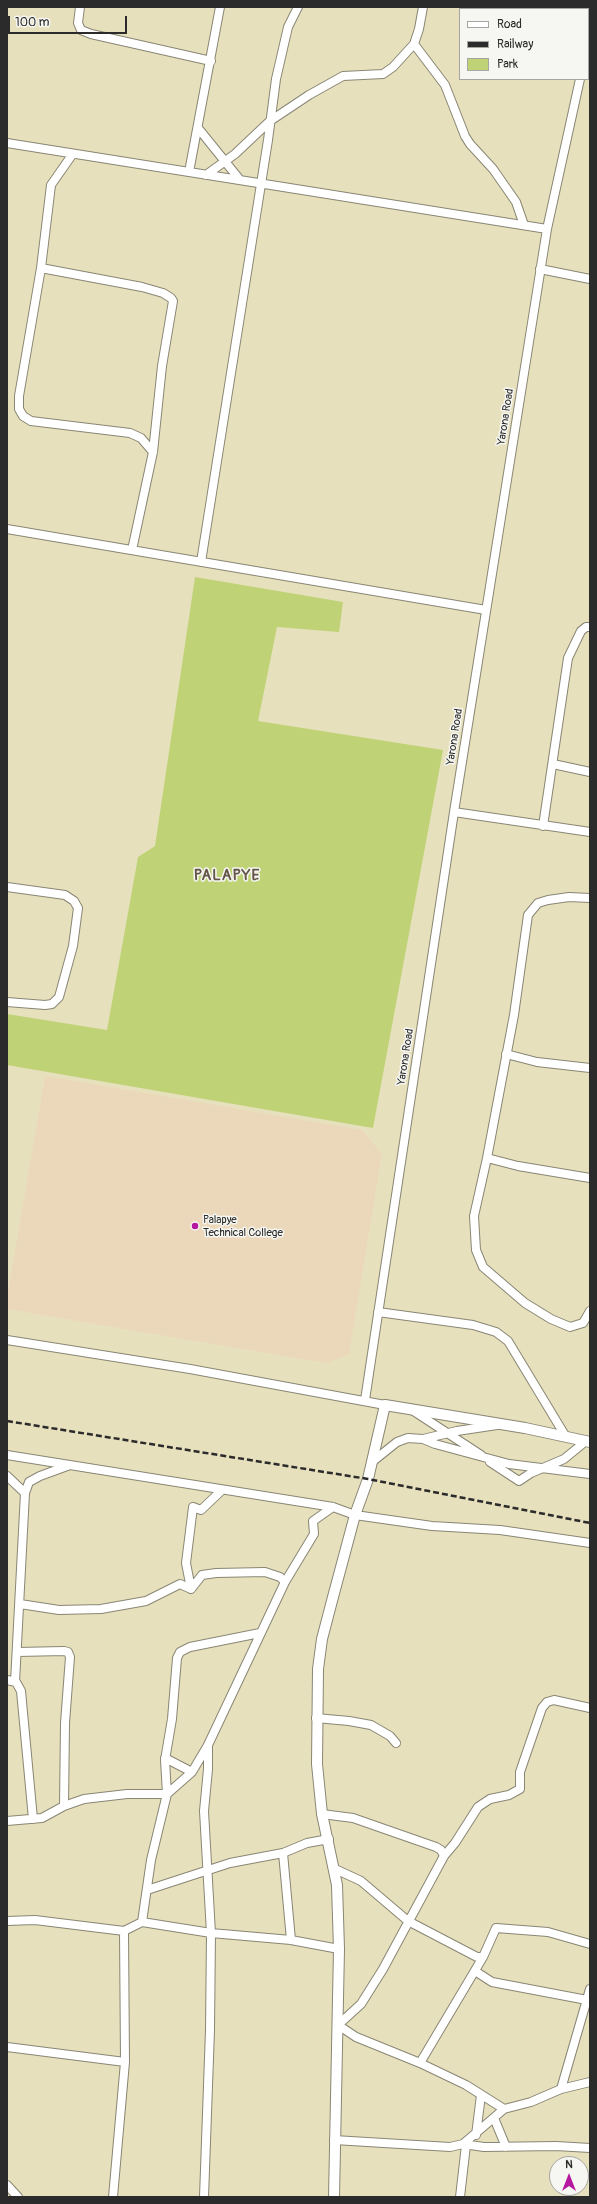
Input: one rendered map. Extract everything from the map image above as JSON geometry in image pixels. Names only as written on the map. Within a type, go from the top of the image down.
[{"type":"street","points":[[80,7],[78,23],[81,30],[92,34],[211,61]]},
{"type":"street","points":[[189,172],[220,7]]},
{"type":"street","points":[[201,562],[261,184],[276,79],[288,27],[298,7]]},
{"type":"street","points":[[206,175],[254,138],[270,121],[309,95],[343,76],[383,74],[393,67],[414,44],[419,29],[423,7]]},
{"type":"street","points":[[414,44],[445,85],[465,136],[493,169],[516,202],[524,225]]},
{"type":"street","name":"Yarona Road","points":[[365,1400],[454,812],[546,229],[580,80]]},
{"type":"street","points":[[198,128],[240,180]]},
{"type":"street","points":[[7,143],[72,155],[189,172],[546,229]]},
{"type":"street","points":[[72,155],[51,185],[41,268],[19,396],[21,413],[26,419],[31,421],[130,433],[141,438],[153,452]]},
{"type":"street","points":[[41,268],[142,287],[163,293],[171,298],[172,308],[162,366],[153,452],[132,550]]},
{"type":"street","points":[[540,269],[590,279]]},
{"type":"street","points":[[7,529],[486,610]]},
{"type":"street","points":[[544,826],[568,658],[581,632],[586,627],[590,626]]},
{"type":"street","points":[[553,764],[590,772]]},
{"type":"street","points":[[454,812],[590,832]]},
{"type":"street","points":[[7,887],[65,895],[74,901],[78,908],[73,946],[59,997],[52,1004],[45,1005],[7,1002]]},
{"type":"street","points":[[590,898],[569,897],[548,900],[538,903],[528,915],[514,1015],[487,1158],[474,1216],[476,1250],[483,1266],[525,1303],[561,1324],[570,1327],[584,1323],[590,1311]]},
{"type":"street","points":[[506,1054],[537,1062],[589,1066]]},
{"type":"street","points":[[487,1158],[518,1166],[590,1178]]},
{"type":"street","points":[[378,1312],[473,1325],[496,1332],[508,1341],[566,1437]]},
{"type":"street","points":[[7,1340],[504,1424],[588,1442]]},
{"type":"street","points":[[334,2197],[339,1949],[338,1885],[322,1814],[317,1764],[316,1718],[318,1669],[322,1639],[355,1515],[372,1462],[386,1405]]},
{"type":"street","points":[[410,1409],[439,1430],[447,1433],[519,1480],[544,1467],[564,1459],[588,1442]]},
{"type":"street","points":[[372,1462],[397,1442],[408,1438],[423,1439],[447,1433],[504,1424]]},
{"type":"street","points":[[423,1439],[435,1444],[510,1464],[544,1467],[590,1474]]},
{"type":"street","points":[[7,1455],[333,1507],[355,1515],[432,1526],[500,1530],[590,1543]]},
{"type":"street","points":[[33,1819],[21,1691],[20,1685],[11,1681],[17,1652],[25,1493],[29,1482],[40,1476],[70,1465]]},
{"type":"street","points":[[7,1476],[25,1493]]},
{"type":"street","points":[[191,1589],[186,1564],[193,1507],[201,1510],[222,1490]]},
{"type":"street","points":[[7,1821],[42,1818],[64,1806],[84,1798],[127,1794],[166,1794],[192,1772],[208,1745],[285,1582],[314,1534],[313,1521],[333,1507]]},
{"type":"street","points":[[191,1589],[202,1574],[265,1572],[276,1575],[285,1582]]},
{"type":"street","points":[[20,1604],[59,1610],[101,1609],[146,1601],[180,1584],[191,1589]]},
{"type":"street","points":[[142,1922],[151,1860],[166,1794],[166,1758],[176,1684],[177,1658],[180,1652],[185,1648],[260,1633]]},
{"type":"street","points":[[17,1652],[64,1651],[68,1652],[70,1657],[65,1723],[64,1806]]},
{"type":"street","points":[[338,2025],[361,2004],[383,1969],[444,1856],[455,1843],[478,1807],[490,1799],[509,1795],[520,1789],[520,1772],[542,1708],[547,1702],[554,1700],[590,1708]]},
{"type":"street","points":[[316,1718],[371,1725],[380,1728],[396,1743]]},
{"type":"street","points":[[204,2197],[204,2149],[209,2082],[211,1933],[204,1811],[208,1745]]},
{"type":"street","points":[[166,1758],[192,1772]]},
{"type":"street","points":[[322,1814],[353,1818],[436,1847],[441,1850],[444,1856]]},
{"type":"street","points":[[147,1890],[230,1863],[283,1853],[308,1843],[329,1840]]},
{"type":"street","points":[[283,1853],[290,1940]]},
{"type":"street","points":[[333,1868],[361,1881],[408,1922],[477,1957],[483,1957]]},
{"type":"street","points":[[7,1921],[35,1920],[124,1931],[142,1922],[211,1933],[290,1940],[339,1949]]},
{"type":"street","points":[[420,2063],[483,1957],[496,1928],[548,1932],[590,1944]]},
{"type":"street","points":[[113,2197],[125,2062],[124,1931]]},
{"type":"street","points":[[475,1971],[492,1982],[589,1994],[561,2089]]},
{"type":"street","points":[[338,2025],[356,2037],[420,2063],[466,2085],[504,2109]]},
{"type":"street","points":[[7,2047],[125,2062]]},
{"type":"street","points":[[460,2197],[465,2145],[504,2109],[531,2102],[561,2089],[590,2082]]},
{"type":"street","points":[[476,2135],[481,2095]]},
{"type":"street","points":[[494,2118],[506,2147]]},
{"type":"street","points":[[334,2140],[450,2147],[465,2145],[590,2148]]},
{"type":"street","points":[[7,2185],[18,2197]]},
{"type":"shaded area","name":"Palapye Technical College","points":[[45,1076],[362,1130],[382,1154],[349,1354],[326,1363],[7,1309],[7,1298]]},
{"type":"green space","points":[[195,577],[343,602],[339,632],[277,627],[258,721],[443,750],[373,1128],[7,1065],[7,1014],[107,1030],[138,857],[155,846]]},
{"type":"railway","points":[[7,1421],[368,1479],[590,1523]]},
{"type":"place","name":"Palapye Technical College","points":[[195,1226]]},
{"type":"district","name":"PALAPYE","points":[[227,876]]}]
